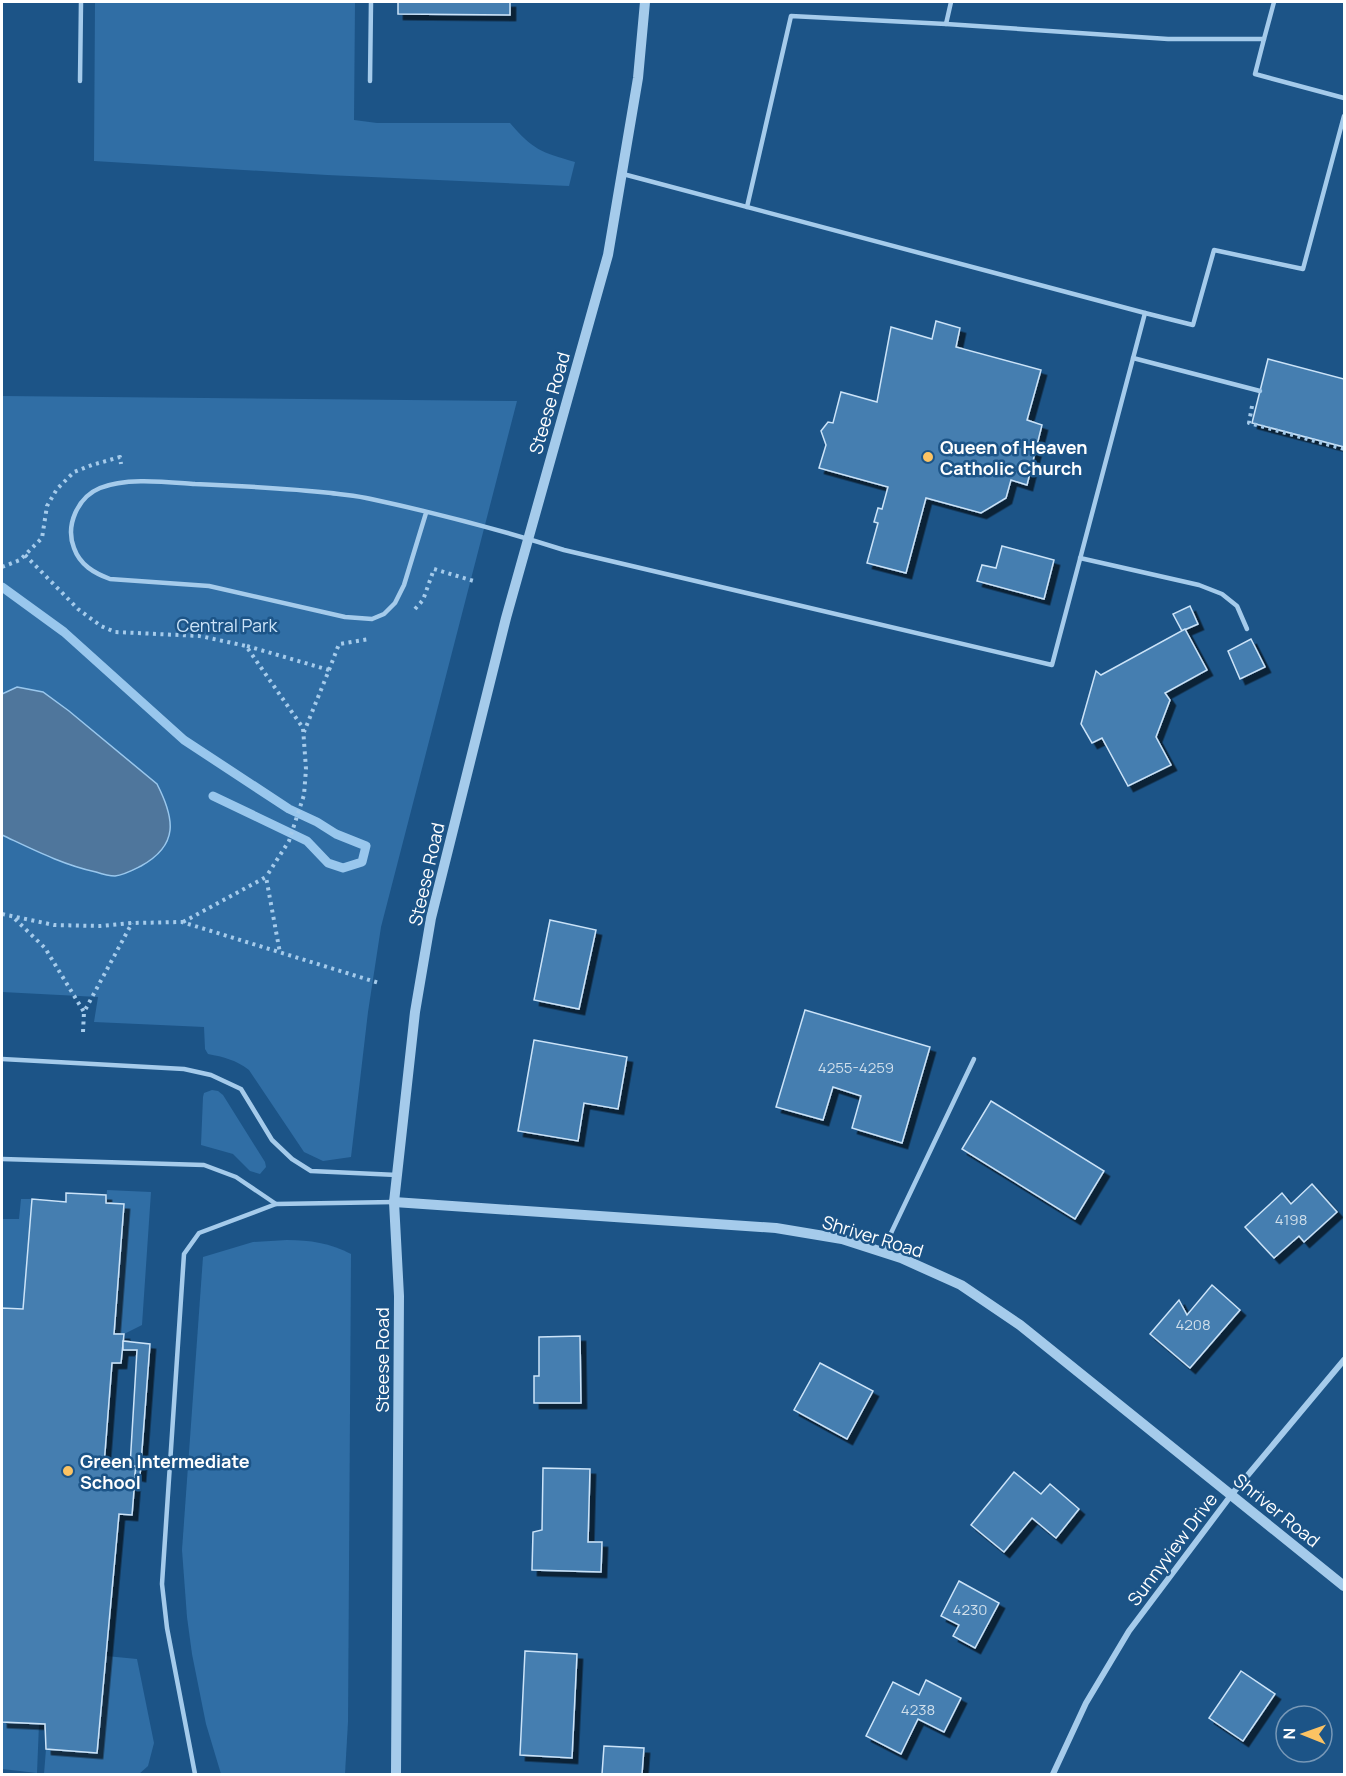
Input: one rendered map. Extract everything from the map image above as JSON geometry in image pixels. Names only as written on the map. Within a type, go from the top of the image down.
[{"type":"street","name":"Steese Road","points":[[396,1774],[399,1296],[394,1202],[415,1012],[431,918],[506,618],[608,255],[639,78],[645,2]]},
{"type":"street","name":"Shriver Road","points":[[394,1202],[776,1228],[842,1239],[901,1258],[962,1285],[1020,1325],[1344,1586]]},
{"type":"street","name":"Sunnyview Drive","points":[[1053,1774],[1086,1703],[1129,1631],[1232,1494],[1344,1360]]},
{"type":"lane","points":[[80,81],[81,2]]},
{"type":"lane","points":[[370,81],[371,2]]},
{"type":"lane","points":[[946,24],[951,2]]},
{"type":"lane","points":[[1274,2],[1255,74],[1344,98]]},
{"type":"lane","points":[[747,207],[791,16],[1167,39],[1264,39]]},
{"type":"lane","points":[[623,174],[1192,325],[1214,250],[1303,269],[1344,116]]},
{"type":"lane","points":[[426,513],[404,585],[395,603],[384,614],[372,619],[357,620],[210,586],[110,579],[96,573],[81,562],[73,546],[71,529],[76,509],[87,495],[102,487],[123,483],[281,487],[369,498],[528,539],[576,553],[1052,664],[1144,313]]},
{"type":"lane","points":[[1133,358],[1258,390]]},
{"type":"lane","points":[[1080,558],[1199,585],[1222,594],[1237,606],[1247,628]]},
{"type":"lane","points":[[2,1059],[184,1070],[211,1075],[241,1089],[272,1140],[292,1159],[311,1171],[398,1175]]},
{"type":"lane","points":[[882,1251],[974,1059]]},
{"type":"lane","points":[[2,1159],[204,1165],[236,1177],[276,1204]]},
{"type":"lane","points":[[195,1774],[167,1628],[162,1584],[184,1254],[199,1233],[276,1204],[394,1202]]},
{"type":"path","points":[[1258,390],[1249,423],[1344,449]]},
{"type":"path","points":[[25,555],[78,609],[101,626],[115,632],[200,636],[246,646],[329,670],[303,734]]},
{"type":"path","points":[[182,922],[266,877],[281,854],[297,821],[304,795],[306,769],[303,728],[246,646]]},
{"type":"path","points":[[266,877],[280,952]]},
{"type":"path","points":[[2,914],[54,925],[100,926],[182,922],[379,983]]},
{"type":"path","points":[[14,918],[45,948],[84,1012]]},
{"type":"path","points":[[83,1032],[84,1012],[132,923]]},
{"type":"green space","points":[[95,2],[355,2],[354,120],[377,123],[510,123],[538,149],[575,162],[569,186],[94,161]]},
{"type":"green space","name":"Central Park","points":[[2,396],[517,401],[381,927],[368,1012],[351,1157],[323,1161],[304,1152],[249,1070],[230,1059],[208,1054],[205,1049],[204,1027],[94,1022],[98,997],[2,992]]},
{"type":"green space","points":[[212,1090],[223,1095],[265,1162],[266,1167],[260,1174],[250,1171],[233,1154],[201,1145],[203,1097],[204,1093]]},
{"type":"green space","points":[[107,1190],[151,1192],[142,1325],[124,1334],[114,1334],[124,1204],[106,1203]]},
{"type":"green space","points":[[21,1199],[32,1199],[23,1309],[2,1308],[2,1219],[19,1219]]},
{"type":"green space","points":[[287,1240],[320,1243],[351,1254],[348,1722],[345,1774],[221,1774],[206,1724],[192,1654],[182,1550],[203,1257],[253,1242]]},
{"type":"green space","points":[[106,1656],[137,1659],[154,1743],[148,1766],[139,1774],[44,1774],[46,1749],[97,1753]]},
{"type":"green space","points":[[2,1722],[39,1724],[37,1773],[2,1769]]},
{"type":"shaded area","points":[[17,687],[43,692],[157,784],[167,809],[170,830],[168,840],[153,858],[128,872],[110,876],[60,861],[2,835],[2,694]]},
{"type":"building","points":[[398,2],[510,2],[510,15],[398,14]]},
{"type":"building","name":"Queen of Heaven Catholic Church","points":[[936,321],[960,328],[956,347],[1041,370],[1027,420],[1042,425],[1027,485],[1011,480],[1006,498],[981,513],[926,498],[906,573],[867,563],[878,523],[874,522],[878,508],[882,509],[888,487],[819,468],[826,445],[821,431],[828,422],[833,423],[841,392],[877,402],[891,327],[932,339]]},
{"type":"building","points":[[1268,359],[1344,379],[1344,447],[1252,423]]},
{"type":"building","points":[[1002,546],[1054,560],[1044,599],[977,581],[982,565],[996,568]]},
{"type":"building","points":[[1190,606],[1198,624],[1182,631],[1173,614]]},
{"type":"building","points":[[1185,629],[1207,670],[1165,693],[1170,700],[1156,737],[1171,765],[1128,786],[1102,738],[1092,743],[1081,724],[1096,671],[1101,675]]},
{"type":"building","points":[[1251,639],[1265,667],[1240,679],[1228,651]]},
{"type":"building","points":[[550,920],[596,930],[579,1009],[534,1000]]},
{"type":"building","points":[[805,1010],[930,1047],[902,1143],[852,1128],[861,1096],[833,1087],[823,1120],[776,1107]]},
{"type":"building","points":[[534,1040],[627,1057],[618,1109],[584,1103],[578,1141],[518,1131]]},
{"type":"building","points":[[991,1101],[1104,1171],[1075,1219],[962,1149]]},
{"type":"building","points":[[1312,1184],[1337,1212],[1304,1242],[1299,1236],[1274,1258],[1245,1227],[1282,1193],[1291,1204]]},
{"type":"building","name":"Green Intermediate School","points":[[66,1193],[106,1195],[106,1203],[124,1204],[114,1334],[124,1334],[121,1363],[112,1363],[104,1465],[136,1466],[132,1515],[119,1514],[97,1753],[46,1749],[45,1724],[2,1722],[2,1308],[23,1309],[32,1199],[66,1202]]},
{"type":"building","points":[[1212,1285],[1240,1310],[1190,1368],[1150,1334],[1179,1300],[1187,1315]]},
{"type":"building","points":[[580,1336],[581,1403],[534,1403],[534,1376],[539,1376],[539,1337]]},
{"type":"building","points":[[123,1341],[150,1344],[140,1476],[135,1475],[136,1466],[130,1466],[137,1350],[123,1350]]},
{"type":"building","points":[[820,1363],[873,1391],[847,1439],[794,1410]]},
{"type":"building","points":[[543,1468],[590,1469],[588,1542],[602,1542],[601,1572],[532,1570],[533,1532],[542,1530]]},
{"type":"building","points":[[1014,1472],[1041,1494],[1050,1484],[1079,1509],[1056,1538],[1032,1518],[1004,1552],[971,1525]]},
{"type":"building","points":[[959,1581],[999,1603],[975,1648],[953,1636],[959,1625],[941,1616]]},
{"type":"building","points":[[525,1651],[577,1654],[572,1758],[520,1755]]},
{"type":"building","points":[[1241,1671],[1275,1694],[1243,1741],[1209,1718]]},
{"type":"building","points":[[926,1680],[961,1698],[944,1732],[918,1719],[901,1754],[866,1736],[893,1682],[919,1695]]},
{"type":"building","points":[[604,1746],[644,1748],[642,1774],[602,1774]]},
{"type":"waterway","points":[[2,587],[64,632],[184,740],[289,809],[336,834],[366,846],[362,862],[343,868],[328,863],[307,841],[213,796]]},
{"type":"place","name":"Queen of Heaven Catholic Church","points":[[928,457]]},
{"type":"place","name":"Green Intermediate School","points":[[68,1471]]}]
